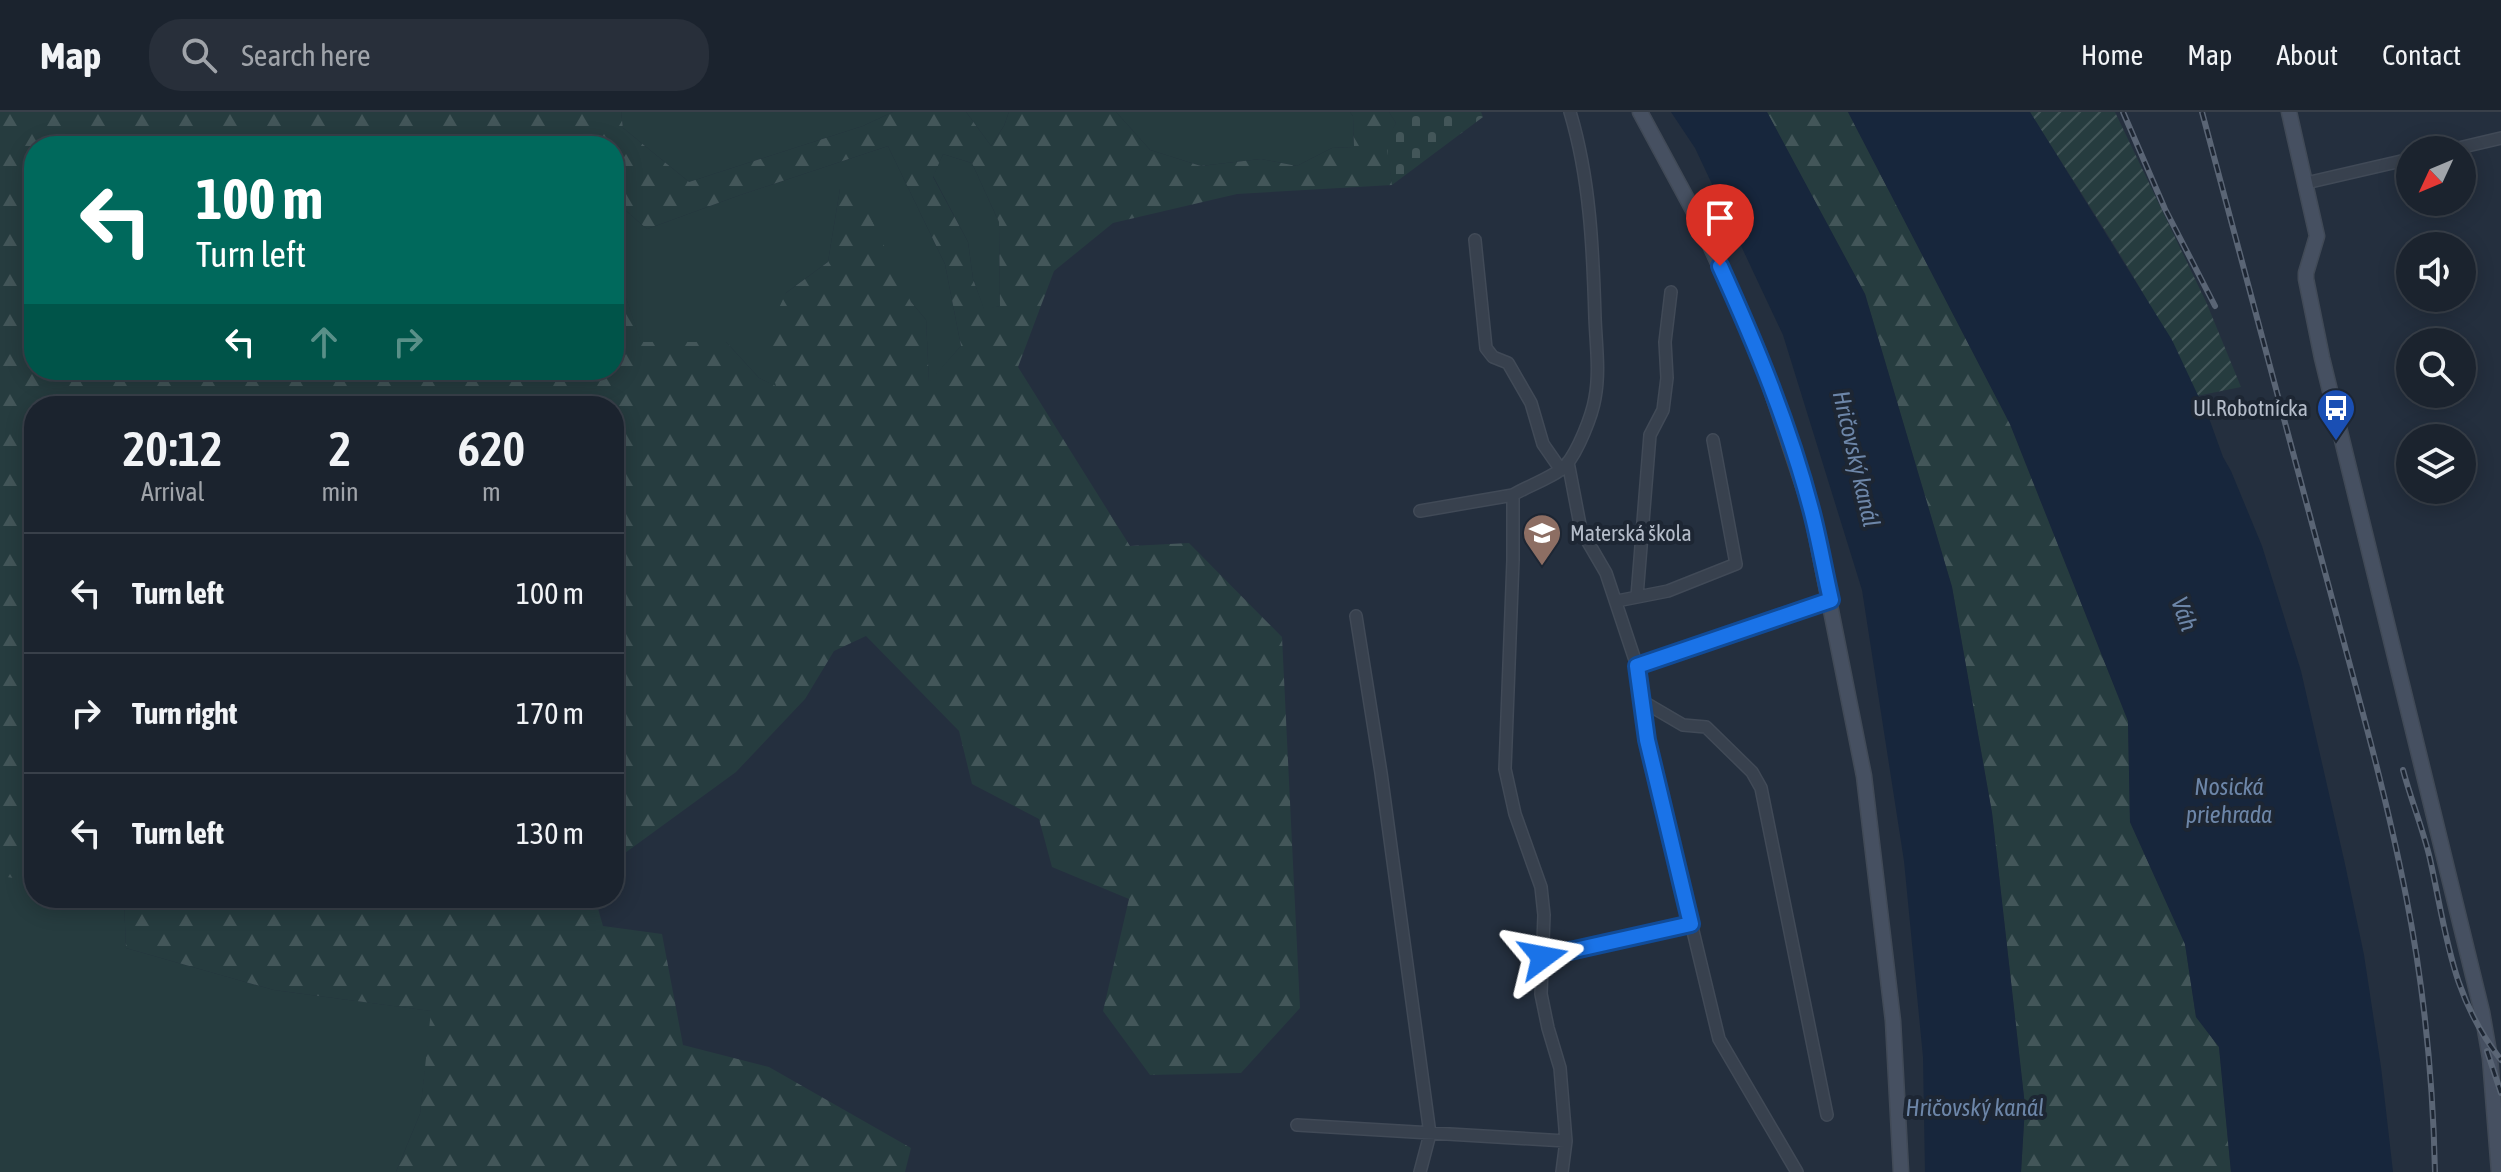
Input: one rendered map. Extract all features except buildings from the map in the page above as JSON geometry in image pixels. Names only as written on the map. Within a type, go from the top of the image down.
[{"type":"main road","points":[[1640,112],[1694,211],[1759,353],[1811,510],[1864,776],[1893,1021],[1901,1172]]},
{"type":"main road","points":[[2289,112],[2317,236],[2306,279],[2337,419],[2482,1012],[2490,1058],[2499,1172]]},
{"type":"street","points":[[1420,511],[1513,495],[1564,466],[1595,400],[1593,252],[1585,175],[1570,112]]},
{"type":"street","points":[[2476,144],[2501,138]]},
{"type":"street","points":[[2306,183],[2396,162]]},
{"type":"street","points":[[1475,240],[1486,348],[1493,357],[1508,363],[1531,403],[1543,444],[1564,466],[1581,530],[1606,573],[1637,666],[1647,740],[1719,1039],[1797,1172]]},
{"type":"street","points":[[1637,596],[1650,435],[1665,399],[1665,342],[1671,292]]},
{"type":"street","points":[[1617,601],[1668,591],[1736,564],[1713,440]]},
{"type":"street","points":[[1513,495],[1505,769],[1515,814],[1541,887],[1544,915],[1541,994],[1560,1068],[1566,1141],[1562,1172]]},
{"type":"street","points":[[1637,666],[1831,600]]},
{"type":"street","points":[[1356,616],[1381,773],[1430,1134],[1420,1172]]},
{"type":"street","points":[[1642,701],[1683,725],[1706,727],[1752,772],[1761,788],[1827,1115]]},
{"type":"street","points":[[1543,957],[1691,924]]},
{"type":"street","points":[[1297,1125],[1566,1141]]},
{"type":"green space","points":[[0,112],[621,112],[623,128],[689,182],[863,126],[893,112],[966,112],[991,146],[1009,112],[1116,112],[1150,150],[1201,166],[1261,159],[1297,166],[1332,148],[1354,147],[1353,116],[1350,112],[1389,112],[1396,123],[1387,141],[1392,185],[1237,194],[1113,223],[1054,271],[1018,367],[1130,546],[1189,543],[1282,637],[1300,1008],[1241,1073],[1150,1075],[1103,1011],[1129,899],[1052,867],[1039,819],[972,784],[959,731],[866,636],[834,651],[805,699],[736,772],[624,854],[624,396],[24,396],[24,880],[0,876]],"holes":[[[943,154],[972,163],[999,222],[1000,306],[984,309],[973,279],[968,242],[933,177]]]},
{"type":"green space","points":[[621,112],[893,112],[863,126],[689,182],[623,128]]},
{"type":"green space","points":[[966,112],[1009,112],[991,146]]},
{"type":"green space","points":[[1116,112],[1350,112],[1353,116],[1354,147],[1332,148],[1297,166],[1261,159],[1201,166],[1150,150]]},
{"type":"green space","points":[[1389,112],[1481,112],[1483,117],[1392,185],[1386,141],[1396,123]]},
{"type":"green space","points":[[1767,112],[1848,112],[2010,424],[2128,721],[2130,822],[2185,944],[2196,1017],[2219,1047],[2231,1172],[2021,1172],[2025,1106],[1992,813],[1952,587],[1865,294]]},
{"type":"green space","points":[[2030,112],[2115,112],[2207,304],[2241,387],[2197,396],[2139,287]]},
{"type":"green space","points":[[888,146],[945,264],[961,346],[929,383],[926,320],[911,302],[840,189],[828,262],[786,293],[777,387],[759,378],[726,342],[641,343],[624,293],[624,209],[647,229]]},
{"type":"green space","points":[[943,154],[972,163],[999,222],[1000,306],[984,310],[973,279],[968,242],[933,176]]},
{"type":"green space","points":[[0,876],[24,879],[24,908],[124,908],[126,948],[274,990],[432,1011],[420,1114],[396,1172],[0,1172]]},
{"type":"green space","points":[[124,908],[598,908],[603,926],[662,934],[683,1045],[769,1067],[911,1148],[905,1172],[396,1172],[420,1114],[431,1011],[274,990],[126,948]]},
{"type":"water","name":"Hričovský kanál","points":[[1671,112],[1767,112],[1865,294],[1952,587],[1992,813],[2025,1106],[2021,1172],[1925,1172],[1923,1057],[1904,861],[1862,590],[1783,335],[1695,148]]},
{"type":"water","name":"Nosická priehrada","points":[[1848,112],[2030,112],[2172,340],[2262,546],[2301,671],[2364,955],[2393,1172],[2231,1172],[2219,1047],[2196,1017],[2185,944],[2130,822],[2128,721],[2010,424]]},
{"type":"railway","points":[[2123,112],[2165,209],[2215,306]]},
{"type":"railway","points":[[2202,112],[2361,705],[2398,857],[2423,999],[2435,1172]]},
{"type":"railway","points":[[2403,770],[2427,848],[2461,989],[2484,1036],[2501,1060]]},
{"type":"railway","points":[[2487,1051],[2501,1093]]},
{"type":"place","name":"Ul.Robotnícka","points":[[2336,442]]},
{"type":"place","name":"Materská škola","points":[[1542,567]]},
{"type":"route","points":[[1543,957],[1691,924],[1647,740],[1637,666],[1831,600],[1811,510],[1788,434],[1759,353],[1720,266]]},
{"type":"water label","name":"Váh","points":[[2184,614]]}]
